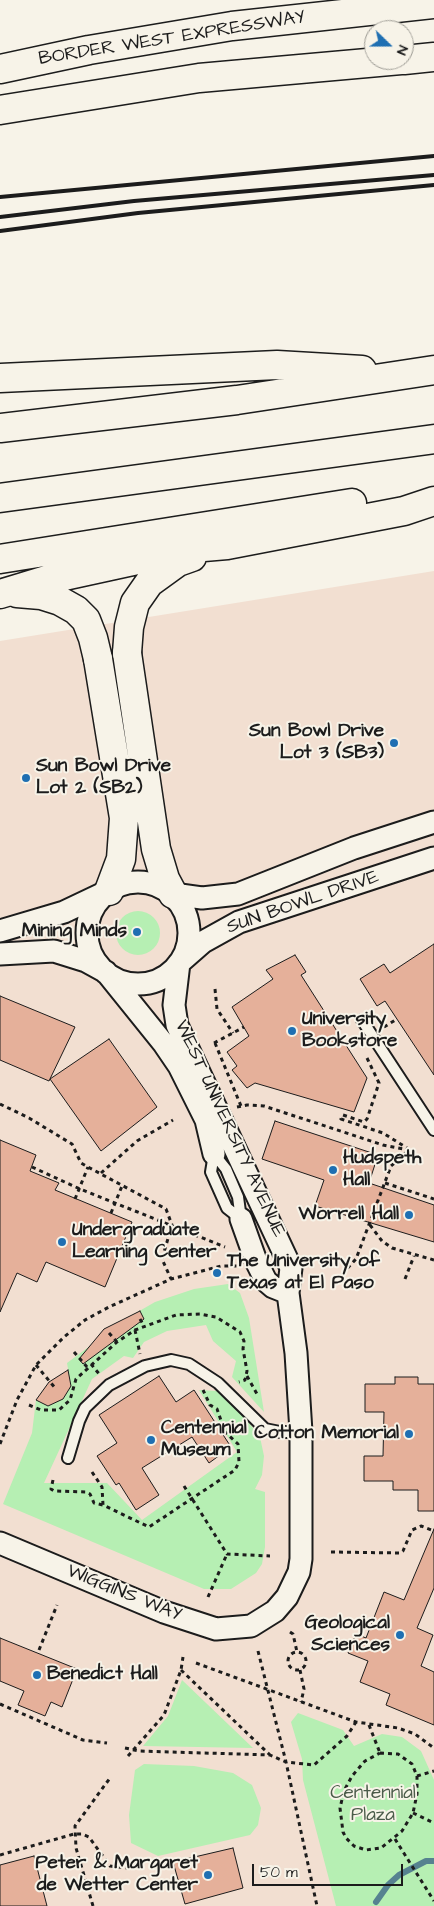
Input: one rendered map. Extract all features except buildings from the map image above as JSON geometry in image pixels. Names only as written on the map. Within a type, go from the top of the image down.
[{"type":"main road","name":"BORDER WEST EXPRESSWAY","points":[[0,69],[89,50],[232,26],[434,4]]},
{"type":"main road","points":[[414,59],[434,57]]},
{"type":"main road","points":[[0,110],[190,79],[364,63]]},
{"type":"main road","points":[[0,378],[278,364],[425,372]]},
{"type":"main road","points":[[0,428],[237,400],[425,372]]},
{"type":"main road","points":[[1,498],[434,439]]},
{"type":"main road","points":[[0,559],[434,491]]},
{"type":"main road","points":[[173,894],[165,879],[156,849],[127,653],[129,627],[135,603],[149,583],[178,562],[227,546],[404,512],[434,501]]},
{"type":"main road","points":[[3,593],[50,579],[192,548],[227,546]]},
{"type":"main road","points":[[3,593],[41,595],[60,600],[76,610],[86,620],[93,638],[124,818],[124,849],[109,891]]},
{"type":"street","name":"SUN BOWL DRIVE","points":[[173,894],[202,898],[238,894],[354,848],[434,822]]},
{"type":"street","name":"SUN BOWL DRIVE","points":[[179,963],[203,942],[239,922],[434,858]]},
{"type":"street","points":[[0,931],[64,912],[124,884],[146,883],[173,894],[182,907],[189,929],[185,952],[179,963],[163,977],[141,984],[118,978],[86,962],[54,951],[0,954]]},
{"type":"street","points":[[106,972],[94,957],[88,935],[91,913],[97,903],[109,891]]},
{"type":"street","name":"WEST UNIVERSITY AVENUE","points":[[179,963],[174,995],[177,1024],[262,1236],[266,1281],[273,1287],[288,1294]]},
{"type":"street","name":"WEST UNIVERSITY AVENUE","points":[[106,972],[142,1014],[179,1066],[206,1120],[214,1154]]},
{"type":"street","name":"WEST UNIVERSITY AVENUE","points":[[241,1219],[262,1236],[291,1268],[288,1294],[296,1353],[301,1432],[299,1572],[287,1598],[276,1611],[251,1626]]},
{"type":"street","name":"WIGGINS WAY","points":[[0,1542],[137,1601],[206,1627],[228,1630],[251,1626]]},
{"type":"lane","points":[[362,1020],[434,1130]]},
{"type":"lane","name":"WEST UNIVERSITY AVENUE","points":[[214,1154],[211,1172],[228,1208],[241,1219]]},
{"type":"lane","name":"WEST UNIVERSITY AVENUE","points":[[214,1154],[226,1169],[238,1197],[241,1219]]},
{"type":"lane","points":[[68,1458],[78,1421],[85,1408],[109,1385],[145,1366],[171,1360],[189,1364],[212,1379],[265,1429],[280,1432],[301,1432]]},
{"type":"path","points":[[215,990],[217,1009],[233,1033]]},
{"type":"path","points":[[379,1030],[397,1019]]},
{"type":"path","points":[[241,1106],[215,1043],[244,1027]]},
{"type":"path","points":[[364,1052],[377,1078],[378,1088],[367,1119],[364,1122],[343,1115],[341,1120],[383,1133],[409,1150]]},
{"type":"path","points":[[0,1104],[29,1118],[72,1144],[81,1163],[166,1209],[172,1225],[162,1258],[171,1279]]},
{"type":"path","points":[[229,1110],[256,1104],[383,1145],[409,1150]]},
{"type":"path","points":[[101,1173],[137,1141],[174,1120]]},
{"type":"path","points":[[342,1274],[356,1259],[391,1166],[409,1150]]},
{"type":"path","points":[[32,1166],[80,1189],[225,1247]]},
{"type":"path","points":[[75,1199],[88,1167]]},
{"type":"path","points":[[385,1183],[434,1199]]},
{"type":"path","points":[[111,1213],[122,1186]]},
{"type":"path","points":[[370,1225],[382,1241],[414,1256],[434,1260]]},
{"type":"path","points":[[405,1279],[414,1256]]},
{"type":"path","points":[[0,1444],[16,1400],[36,1365],[64,1337],[86,1320],[109,1307],[171,1279],[221,1266],[243,1266]]},
{"type":"path","points":[[140,1319],[144,1326]]},
{"type":"path","points":[[136,1330],[138,1350]]},
{"type":"path","points":[[109,1333],[116,1342]]},
{"type":"path","points":[[74,1352],[87,1367]]},
{"type":"path","points":[[91,1364],[99,1374]]},
{"type":"path","points":[[36,1365],[56,1389]]},
{"type":"path","points":[[247,1376],[257,1392]]},
{"type":"path","points":[[52,1480],[51,1489],[54,1491],[86,1492],[90,1494],[94,1503],[103,1505],[149,1527],[192,1500],[235,1470],[239,1462],[238,1444],[225,1432],[217,1409],[210,1405],[203,1391],[205,1382],[212,1379]]},
{"type":"path","points":[[29,1405],[41,1410]]},
{"type":"path","points":[[92,1472],[102,1487],[103,1505]]},
{"type":"path","points":[[184,1486],[227,1554]]},
{"type":"path","points":[[331,1552],[400,1553],[403,1551],[412,1530],[421,1526],[434,1531]]},
{"type":"path","points":[[227,1554],[270,1556]]},
{"type":"path","points":[[208,1597],[227,1554]]},
{"type":"path","points":[[39,1650],[57,1605]]},
{"type":"path","points":[[290,1632],[293,1634],[297,1652]]},
{"type":"path","points":[[258,1651],[286,1762],[317,1906]]},
{"type":"path","points":[[297,1652],[303,1653],[306,1658],[305,1667],[300,1670],[294,1670],[288,1663],[289,1656],[297,1652]]},
{"type":"path","points":[[128,1756],[164,1715],[181,1670],[183,1658]]},
{"type":"path","points":[[196,1662],[269,1691],[356,1722],[398,1728],[415,1734],[434,1748]]},
{"type":"path","points":[[181,1670],[270,1755],[286,1762],[314,1765],[347,1736],[356,1722]]},
{"type":"path","points":[[300,1670],[304,1689],[301,1702]]},
{"type":"path","points":[[0,1704],[83,1740],[107,1743]]},
{"type":"path","points":[[369,1725],[380,1753]]},
{"type":"path","points":[[125,1748],[133,1750],[270,1755]]},
{"type":"path","points":[[380,1753],[393,1753],[403,1756],[412,1764],[417,1776],[418,1794],[413,1813],[395,1839],[381,1848],[360,1848],[346,1838],[340,1817],[344,1791],[352,1776],[365,1761],[380,1753]]},
{"type":"path","points":[[417,1776],[434,1771]]},
{"type":"path","points":[[92,1906],[74,1834],[75,1826],[110,1778]]},
{"type":"path","points":[[413,1813],[434,1822]]},
{"type":"path","points":[[0,1854],[74,1834],[82,1834],[89,1837],[110,1866],[127,1868]]},
{"type":"path","points":[[395,1839],[434,1902],[430,1906]]},
{"type":"shaded area","name":"The University of Texas at El Paso","points":[[434,571],[434,1906],[0,1906],[0,641]]},
{"type":"green space","points":[[138,911],[150,915],[156,921],[160,933],[156,945],[150,951],[138,955],[126,951],[120,945],[116,933],[120,921],[126,915]]},
{"type":"green space","points":[[228,1284],[240,1293],[249,1318],[264,1412],[232,1377],[236,1361],[213,1341],[206,1325],[167,1331],[144,1342],[133,1358],[124,1356],[92,1379],[44,1483],[107,1483],[142,1520],[237,1452],[199,1390],[217,1391],[228,1396],[260,1437],[264,1456],[262,1475],[255,1489],[265,1492],[265,1547],[262,1564],[256,1573],[231,1589],[204,1589],[3,1504],[32,1433],[36,1400],[48,1406],[63,1399],[71,1386],[67,1363],[129,1317],[155,1302],[194,1289]]},
{"type":"green space","points":[[182,1680],[253,1748],[143,1746],[168,1716]]},
{"type":"green space","name":"Centennial Plaza","points":[[298,1713],[343,1730],[354,1746],[382,1734],[402,1737],[421,1751],[434,1780],[434,1906],[336,1906],[303,1780],[302,1759],[291,1722]]},
{"type":"green space","points":[[144,1764],[194,1766],[233,1773],[252,1785],[261,1808],[258,1825],[250,1835],[158,1856],[131,1843],[129,1815],[135,1770]]},
{"type":"waterway","points":[[376,1902],[388,1885],[399,1875],[426,1861],[434,1861]]},
{"type":"railway","points":[[0,197],[434,156]]},
{"type":"railway","points":[[0,217],[134,201],[434,175]]},
{"type":"railway","points":[[0,231],[138,213],[434,185]]},
{"type":"place","name":"Sun Bowl Drive Lot 3 (SB3)","points":[[394,743]]},
{"type":"place","name":"Sun Bowl Drive Lot 2 (SB2)","points":[[26,778]]},
{"type":"place","name":"Mining Minds","points":[[137,932]]},
{"type":"place","name":"University Bookstore","points":[[292,1031]]},
{"type":"place","name":"Hudspeth Hall","points":[[333,1170]]},
{"type":"place","name":"Worrell Hall","points":[[409,1215]]},
{"type":"place","name":"Undergraduate Learning Center","points":[[62,1242]]},
{"type":"place","name":"The University of Texas at El Paso","points":[[217,1273]]},
{"type":"place","name":"Cotton Memorial","points":[[409,1434]]},
{"type":"place","name":"Centennial Museum","points":[[151,1440]]},
{"type":"place","name":"Geological Sciences","points":[[400,1635]]},
{"type":"place","name":"Benedict Hall","points":[[37,1675]]},
{"type":"place","name":"Peter & Margaret de Wetter Center","points":[[208,1875]]}]
